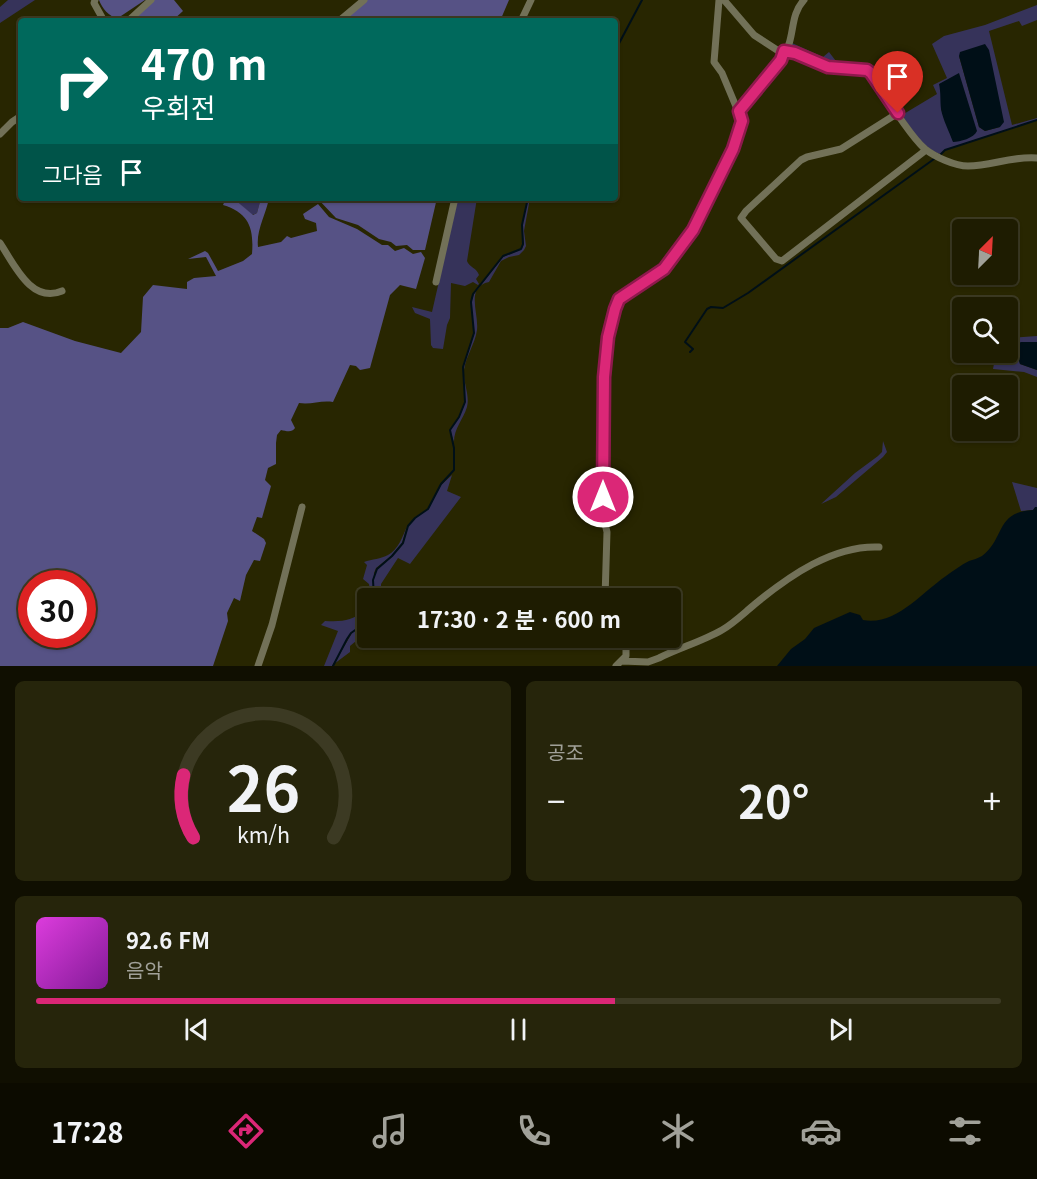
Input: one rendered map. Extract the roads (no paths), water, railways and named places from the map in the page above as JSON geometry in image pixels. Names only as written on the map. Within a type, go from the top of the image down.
[{"type":"street","points":[[95,0],[94,3],[102,18]]},
{"type":"street","points":[[131,18],[151,0]]},
{"type":"street","points":[[343,18],[364,0]]},
{"type":"street","points":[[522,18],[531,0]]},
{"type":"street","points":[[605,588],[607,532],[603,516],[604,377],[613,315],[619,299],[664,269],[693,230],[733,149],[742,121],[722,73],[714,62],[719,0]]},
{"type":"street","points":[[724,0],[754,35],[777,50],[795,53],[828,67],[867,70],[926,150],[965,166],[1020,157],[1037,158]]},
{"type":"street","points":[[739,111],[781,60],[789,44],[796,12],[804,0]]},
{"type":"street","points":[[898,113],[841,150],[801,160],[746,211],[741,218],[743,222],[759,237],[776,259],[782,261],[926,150]]},
{"type":"street","points":[[0,134],[18,118]]},
{"type":"street","points":[[436,282],[454,201]]},
{"type":"street","points":[[0,243],[28,284],[37,291],[49,295],[62,291]]},
{"type":"street","points":[[258,666],[272,625],[302,507]]},
{"type":"street","points":[[619,664],[648,662],[721,631],[770,592],[803,570],[840,553],[879,547]]},
{"type":"street","points":[[619,664],[626,656],[625,648]]},
{"type":"waterway","points":[[618,45],[642,0]]},
{"type":"waterway","points":[[941,154],[945,150],[1037,120]]},
{"type":"waterway","points":[[690,352],[693,349],[685,342],[707,309],[723,308],[748,293],[934,159]]},
{"type":"waterway","points":[[373,588],[373,580],[377,569],[403,543],[408,526],[428,509],[441,484],[454,470],[454,448],[450,430],[465,402],[463,367],[474,333],[471,302],[473,294],[503,256],[521,249],[522,225],[527,201]]},
{"type":"waterway","points":[[333,666],[347,639],[357,629]]}]
